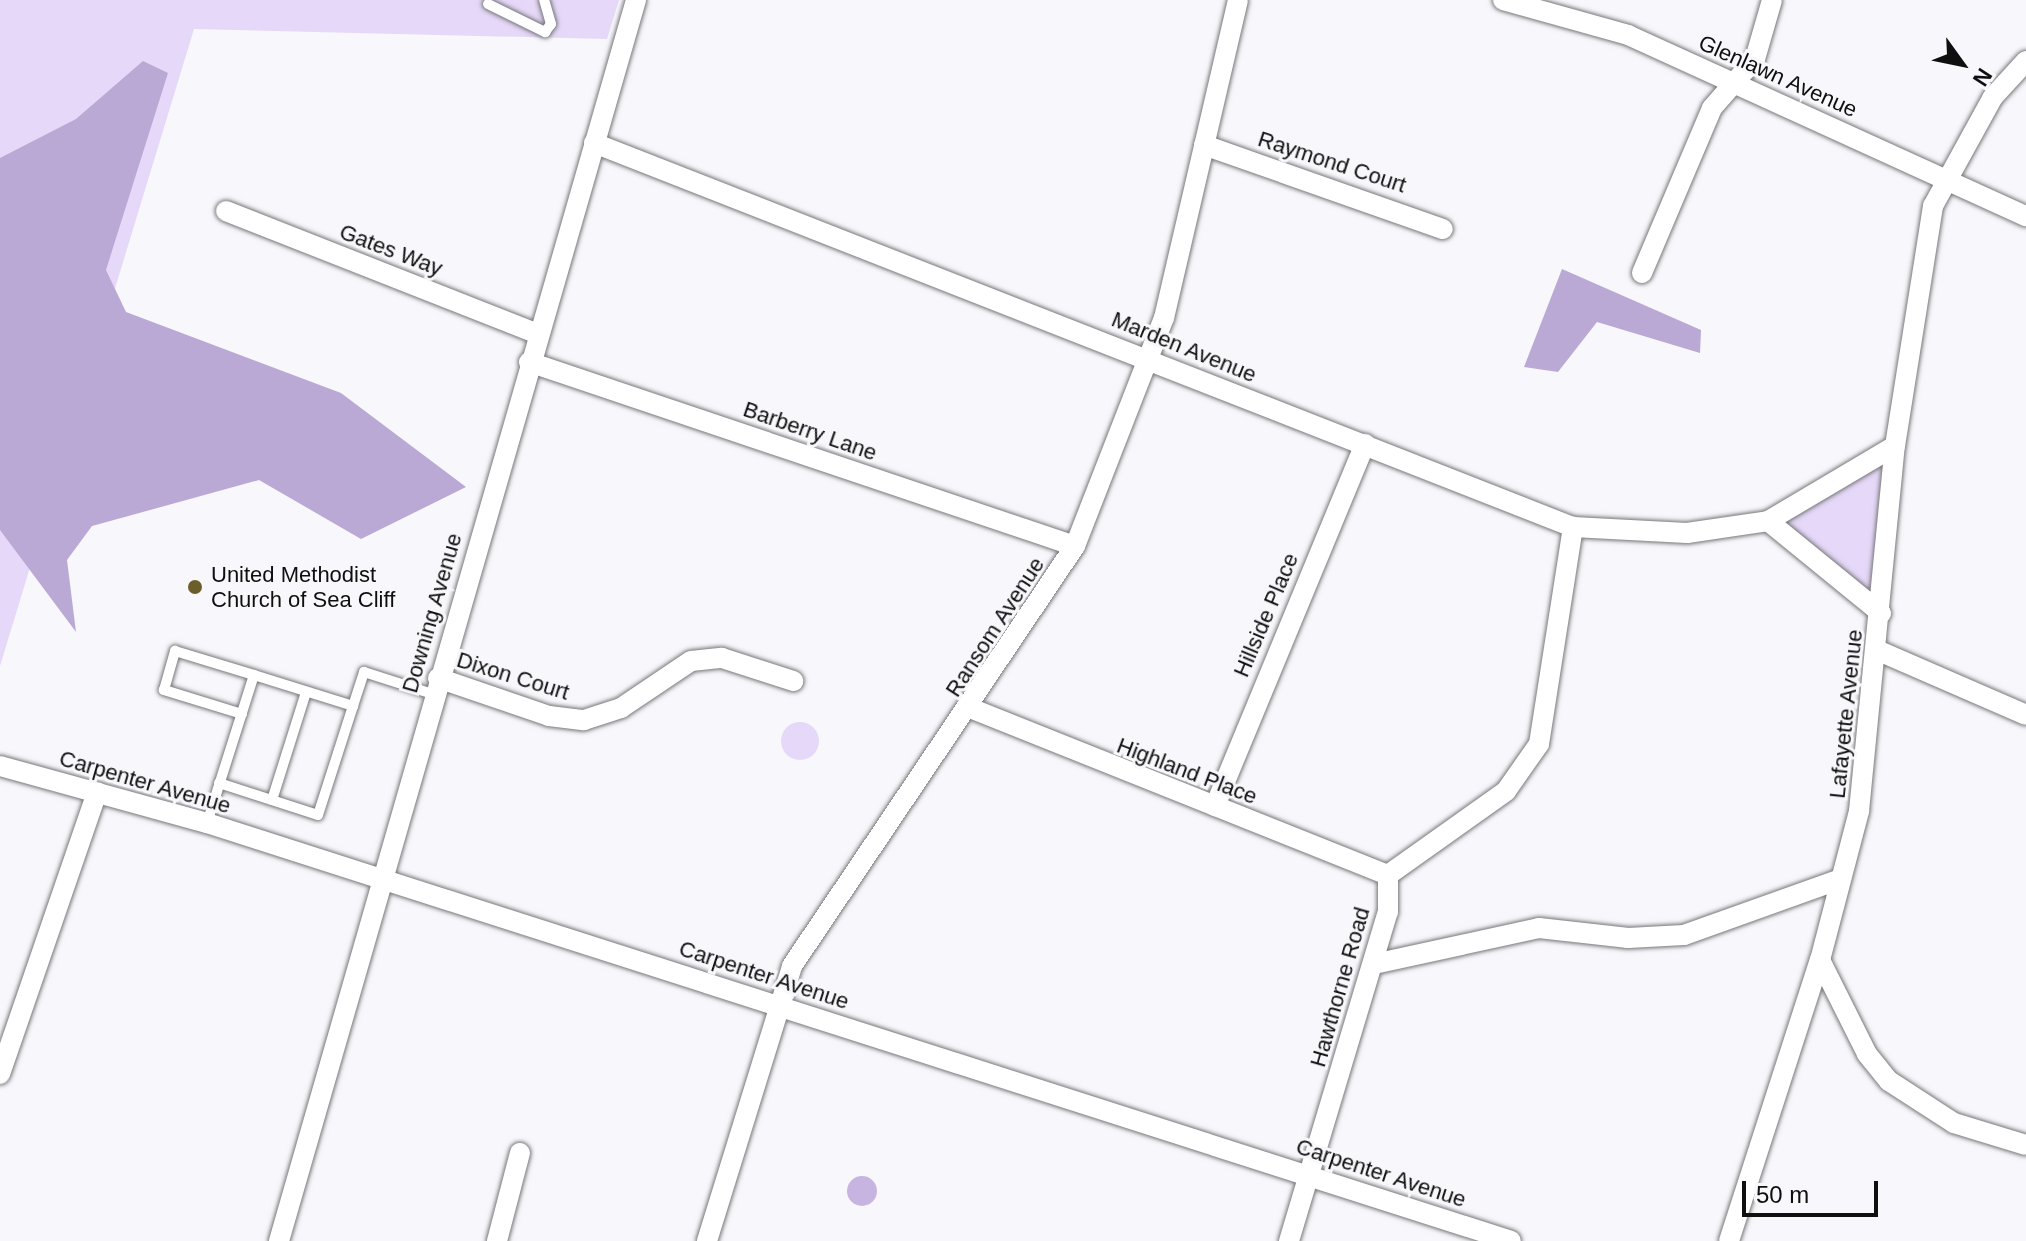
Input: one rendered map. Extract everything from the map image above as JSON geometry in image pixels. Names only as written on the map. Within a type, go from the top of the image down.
[{"type":"street","name":"Downing Avenue","points":[[279,1241],[529,362],[636,0]]},
{"type":"street","name":"Ransom Avenue","points":[[707,1241],[775,1004],[792,966],[970,708],[1075,546],[1148,358],[1238,0]]},
{"type":"street","name":"Glenlawn Avenue","points":[[1503,0],[1628,35],[2026,216]]},
{"type":"street","points":[[1642,273],[1712,108],[1735,82],[1763,41],[1772,0]]},
{"type":"street","name":"Lafayette Avenue","points":[[1729,1241],[1820,960],[1859,811],[1879,651],[1895,446],[1933,206],[1945,178],[2010,72],[2026,61]]},
{"type":"street","name":"Marden Avenue","points":[[594,143],[1573,527],[1687,533],[1768,521],[1895,446]]},
{"type":"street","name":"Raymond Court","points":[[1204,145],[1443,229]]},
{"type":"street","name":"Gates Way","points":[[226,211],[538,334]]},
{"type":"street","name":"Barberry Lane","points":[[529,362],[1075,546]]},
{"type":"street","name":"Hillside Place","points":[[1215,806],[1365,444]]},
{"type":"street","points":[[1768,521],[1881,613]]},
{"type":"street","points":[[1388,875],[1506,791],[1532,761],[1547,715],[1573,527]]},
{"type":"street","points":[[1879,651],[2026,715]]},
{"type":"street","name":"Dixon Court","points":[[436,686],[549,716],[584,720],[621,708],[657,678],[701,659],[722,658],[793,681]]},
{"type":"street","name":"Highland Place","points":[[970,708],[1388,875]]},
{"type":"street","name":"Carpenter Avenue","points":[[0,766],[207,823],[1511,1241]]},
{"type":"street","points":[[0,1074],[97,792]]},
{"type":"street","name":"Hawthorne Road","points":[[1289,1241],[1374,964],[1388,912],[1388,875]]},
{"type":"street","points":[[1374,964],[1539,928],[1676,936],[1840,879]]},
{"type":"street","points":[[1820,960],[1867,1054],[1889,1081],[1954,1123],[2026,1145]]},
{"type":"street","points":[[497,1241],[520,1153]]},
{"type":"lane","points":[[488,4],[545,32],[551,24],[544,0]]},
{"type":"lane","points":[[242,714],[164,690],[175,651],[353,706]]},
{"type":"lane","points":[[219,783],[318,815],[364,672],[436,686]]},
{"type":"lane","points":[[207,823],[254,675]]},
{"type":"lane","points":[[272,800],[306,692]]},
{"type":"shaded area","points":[[0,0],[619,0],[607,39],[194,29],[0,666]]},
{"type":"shaded area","points":[[143,61],[168,73],[106,270],[126,312],[341,393],[466,487],[361,539],[259,480],[92,526],[67,560],[76,632],[0,530],[0,158],[76,119]]},
{"type":"shaded area","points":[[1562,269],[1701,330],[1700,353],[1597,322],[1558,372],[1524,367]]},
{"type":"shaded area","points":[[1895,446],[1881,613],[1768,521]]},
{"type":"shaded area","points":[[800,722],[813,728],[819,741],[813,754],[800,760],[787,754],[781,741],[787,728]]},
{"type":"shaded area","points":[[862,1176],[868,1177],[876,1185],[876,1197],[868,1205],[862,1206],[856,1205],[848,1197],[847,1191],[848,1185],[856,1177]]},
{"type":"place","name":"United Methodist Church of Sea Cliff","points":[[195,587]]}]
